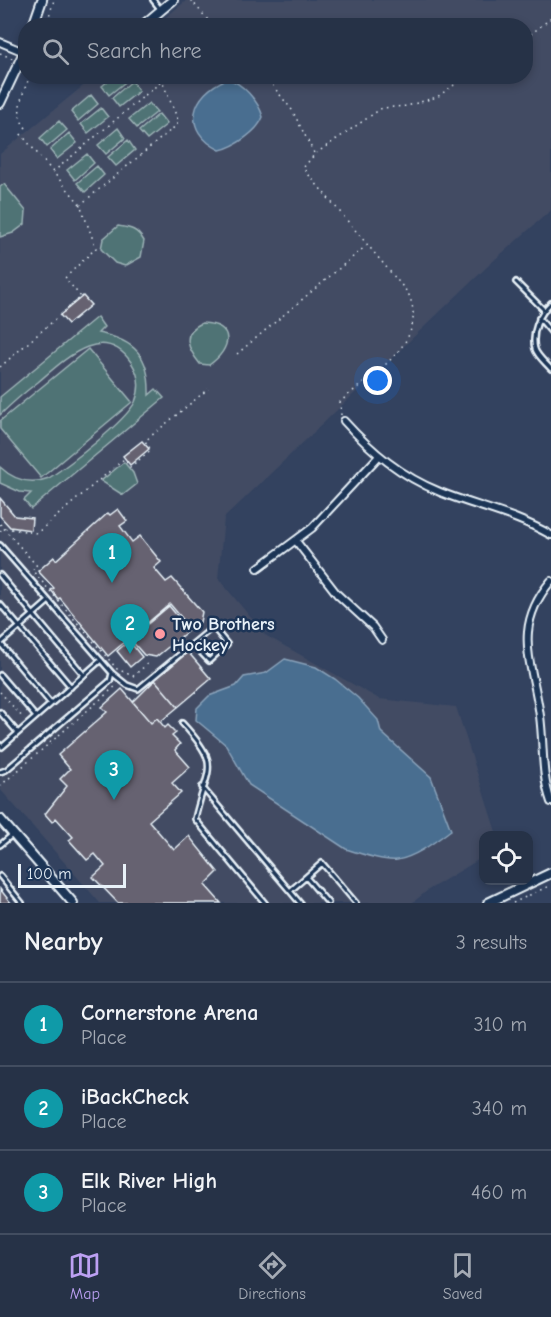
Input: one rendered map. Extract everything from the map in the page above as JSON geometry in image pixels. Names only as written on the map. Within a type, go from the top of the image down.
[{"type":"street","points":[[36,18],[42,0]]},
{"type":"street","points":[[152,18],[173,0]]},
{"type":"street","points":[[0,42],[18,48]]},
{"type":"street","points":[[0,104],[18,66]]},
{"type":"street","points":[[344,421],[379,456],[428,487],[510,514],[551,535]]},
{"type":"street","points":[[258,568],[296,541],[332,509],[379,456]]},
{"type":"street","points":[[296,541],[337,594],[373,627],[382,640]]},
{"type":"street","points":[[551,581],[535,606],[528,627],[526,649],[540,716],[544,780],[551,802]]},
{"type":"street","points":[[0,819],[73,903]]},
{"type":"street","points":[[488,903],[551,873]]},
{"type":"lane","points":[[153,0],[161,10]]},
{"type":"lane","points":[[516,282],[544,310]]},
{"type":"lane","points":[[551,303],[539,318],[534,336],[536,351],[551,369]]},
{"type":"lane","points":[[539,318],[551,332]]},
{"type":"lane","points":[[0,545],[112,673],[127,684],[138,688],[213,627],[227,644],[208,661],[193,644]]},
{"type":"lane","points":[[0,575],[84,675]]},
{"type":"lane","points":[[49,601],[0,644],[51,704]]},
{"type":"lane","points":[[0,604],[71,687]]},
{"type":"lane","points":[[0,745],[2,747],[101,660]]},
{"type":"lane","points":[[0,772],[6,770],[110,681],[112,673]]},
{"type":"lane","points":[[0,675],[36,717]]},
{"type":"lane","points":[[0,712],[18,733]]},
{"type":"lane","points":[[182,723],[204,747],[210,760],[195,819],[265,903]]},
{"type":"lane","points":[[202,787],[300,903]]},
{"type":"lane","points":[[0,845],[13,834]]},
{"type":"lane","points":[[290,891],[322,863],[356,903]]},
{"type":"lane","points":[[0,876],[22,903]]},
{"type":"lane","points":[[306,877],[328,903]]},
{"type":"path","points":[[48,18],[54,0]]},
{"type":"path","points":[[191,0],[206,18]]},
{"type":"path","points":[[533,32],[551,18]]},
{"type":"path","points":[[26,128],[19,117],[28,84]]},
{"type":"path","points":[[52,172],[158,84]]},
{"type":"path","points":[[80,205],[177,125],[178,120],[163,84]]},
{"type":"path","points":[[271,84],[292,110],[315,154]]},
{"type":"path","points":[[344,421],[340,413],[340,402],[405,345],[413,327],[414,312],[408,293],[304,173],[305,162],[382,108],[406,106],[437,97],[456,84]]},
{"type":"path","points":[[0,367],[81,297],[65,278],[96,248],[80,205],[20,133]]},
{"type":"path","points":[[237,354],[367,245]]},
{"type":"path","points":[[0,531],[4,528],[37,533],[124,459],[130,467],[151,450],[145,441],[208,389]]},
{"type":"path","points":[[0,524],[36,567],[32,570],[117,669],[133,676],[151,661]]},
{"type":"path","points":[[0,786],[115,685],[120,684]]},
{"type":"path","points":[[0,692],[24,719]]},
{"type":"path","points":[[513,903],[551,885]]},
{"type":"shaded area","points":[[187,0],[551,0],[551,210],[491,263],[224,518],[218,578],[265,635],[379,699],[456,707],[496,831],[479,831],[479,859],[428,890],[412,903],[100,903],[0,789],[0,154],[85,84],[533,84],[533,18],[165,18]]},
{"type":"shaded area","points":[[238,84],[258,105],[263,117],[256,128],[245,138],[220,150],[207,142],[199,133],[195,123],[198,103],[215,86]]},
{"type":"shaded area","points":[[285,659],[316,667],[358,698],[378,720],[381,732],[431,777],[451,830],[411,856],[392,860],[364,855],[346,849],[249,785],[226,745],[196,720],[197,708],[209,696],[236,686],[244,677],[266,673]]},
{"type":"green space","points":[[104,84],[123,84],[109,95],[102,86]]},
{"type":"green space","points":[[128,84],[134,84],[139,91],[119,107],[112,98]]},
{"type":"green space","points":[[91,95],[98,104],[78,121],[71,112]]},
{"type":"green space","points":[[149,103],[157,112],[137,128],[129,119]]},
{"type":"green space","points":[[101,108],[108,117],[88,133],[81,124]]},
{"type":"green space","points":[[159,114],[167,124],[147,140],[139,131]]},
{"type":"green space","points":[[59,121],[67,130],[47,147],[40,138]]},
{"type":"green space","points":[[118,128],[125,138],[106,154],[98,145]]},
{"type":"green space","points":[[69,133],[77,143],[57,159],[50,150]]},
{"type":"green space","points":[[128,140],[135,150],[116,166],[108,157]]},
{"type":"green space","points":[[87,154],[94,163],[75,180],[67,170]]},
{"type":"green space","points":[[97,166],[104,175],[85,192],[77,183]]},
{"type":"green space","points":[[4,184],[26,211],[25,224],[13,233],[0,237],[0,187]]},
{"type":"green space","points":[[118,226],[133,230],[144,241],[141,257],[125,266],[115,263],[101,249],[103,239]]},
{"type":"green space","points":[[97,317],[104,327],[98,333],[122,340],[138,352],[147,370],[149,395],[156,389],[164,398],[31,509],[24,500],[31,493],[20,492],[0,483],[0,467],[23,480],[36,481],[49,478],[96,442],[129,410],[137,397],[136,371],[120,350],[108,345],[95,345],[83,349],[59,364],[0,415],[0,397]]},
{"type":"green space","points":[[202,323],[213,324],[221,328],[227,338],[222,352],[209,365],[200,364],[188,342],[191,332]]},
{"type":"green space","points":[[88,349],[132,402],[41,478],[0,429],[0,421]]},
{"type":"green space","points":[[124,462],[133,473],[137,484],[123,495],[101,481]]},
{"type":"building","points":[[83,296],[91,305],[68,324],[60,315]]},
{"type":"building","points":[[142,441],[149,449],[130,465],[123,456]]},
{"type":"building","points":[[0,498],[15,516],[32,518],[31,530],[10,527],[0,516]]},
{"type":"building","points":[[118,509],[127,521],[120,526],[132,542],[140,536],[161,562],[154,568],[166,582],[172,578],[202,612],[200,622],[191,629],[170,604],[108,656],[60,598],[58,599],[51,590],[54,588],[38,571],[54,557],[56,560],[108,513],[110,515]]},
{"type":"building","name":"Two Brothers Hockey","points":[[169,606],[189,630],[156,657],[144,655],[130,639]]},
{"type":"building","points":[[129,641],[142,657],[130,667],[117,651]]},
{"type":"building","points":[[188,652],[211,679],[178,707],[155,680]]},
{"type":"building","points":[[155,680],[178,707],[160,722],[157,718],[151,723],[133,702]]},
{"type":"building","points":[[122,689],[151,723],[157,718],[165,728],[168,725],[176,733],[172,736],[180,744],[175,750],[190,767],[172,783],[181,793],[149,821],[174,850],[189,836],[218,872],[205,885],[221,903],[118,903],[93,877],[105,866],[95,854],[87,860],[69,840],[73,837],[56,818],[52,822],[45,814],[67,786],[60,779],[70,769],[58,755],[107,712],[102,707]]},
{"type":"building","points":[[0,889],[11,903],[0,903]]},
{"type":"place","name":"Cornerstone Arena","points":[[112,583]]},
{"type":"place","name":"Two Brothers Hockey","points":[[160,634]]},
{"type":"place","name":"iBackCheck","points":[[130,654]]},
{"type":"place","name":"Elk River High","points":[[114,800]]}]
